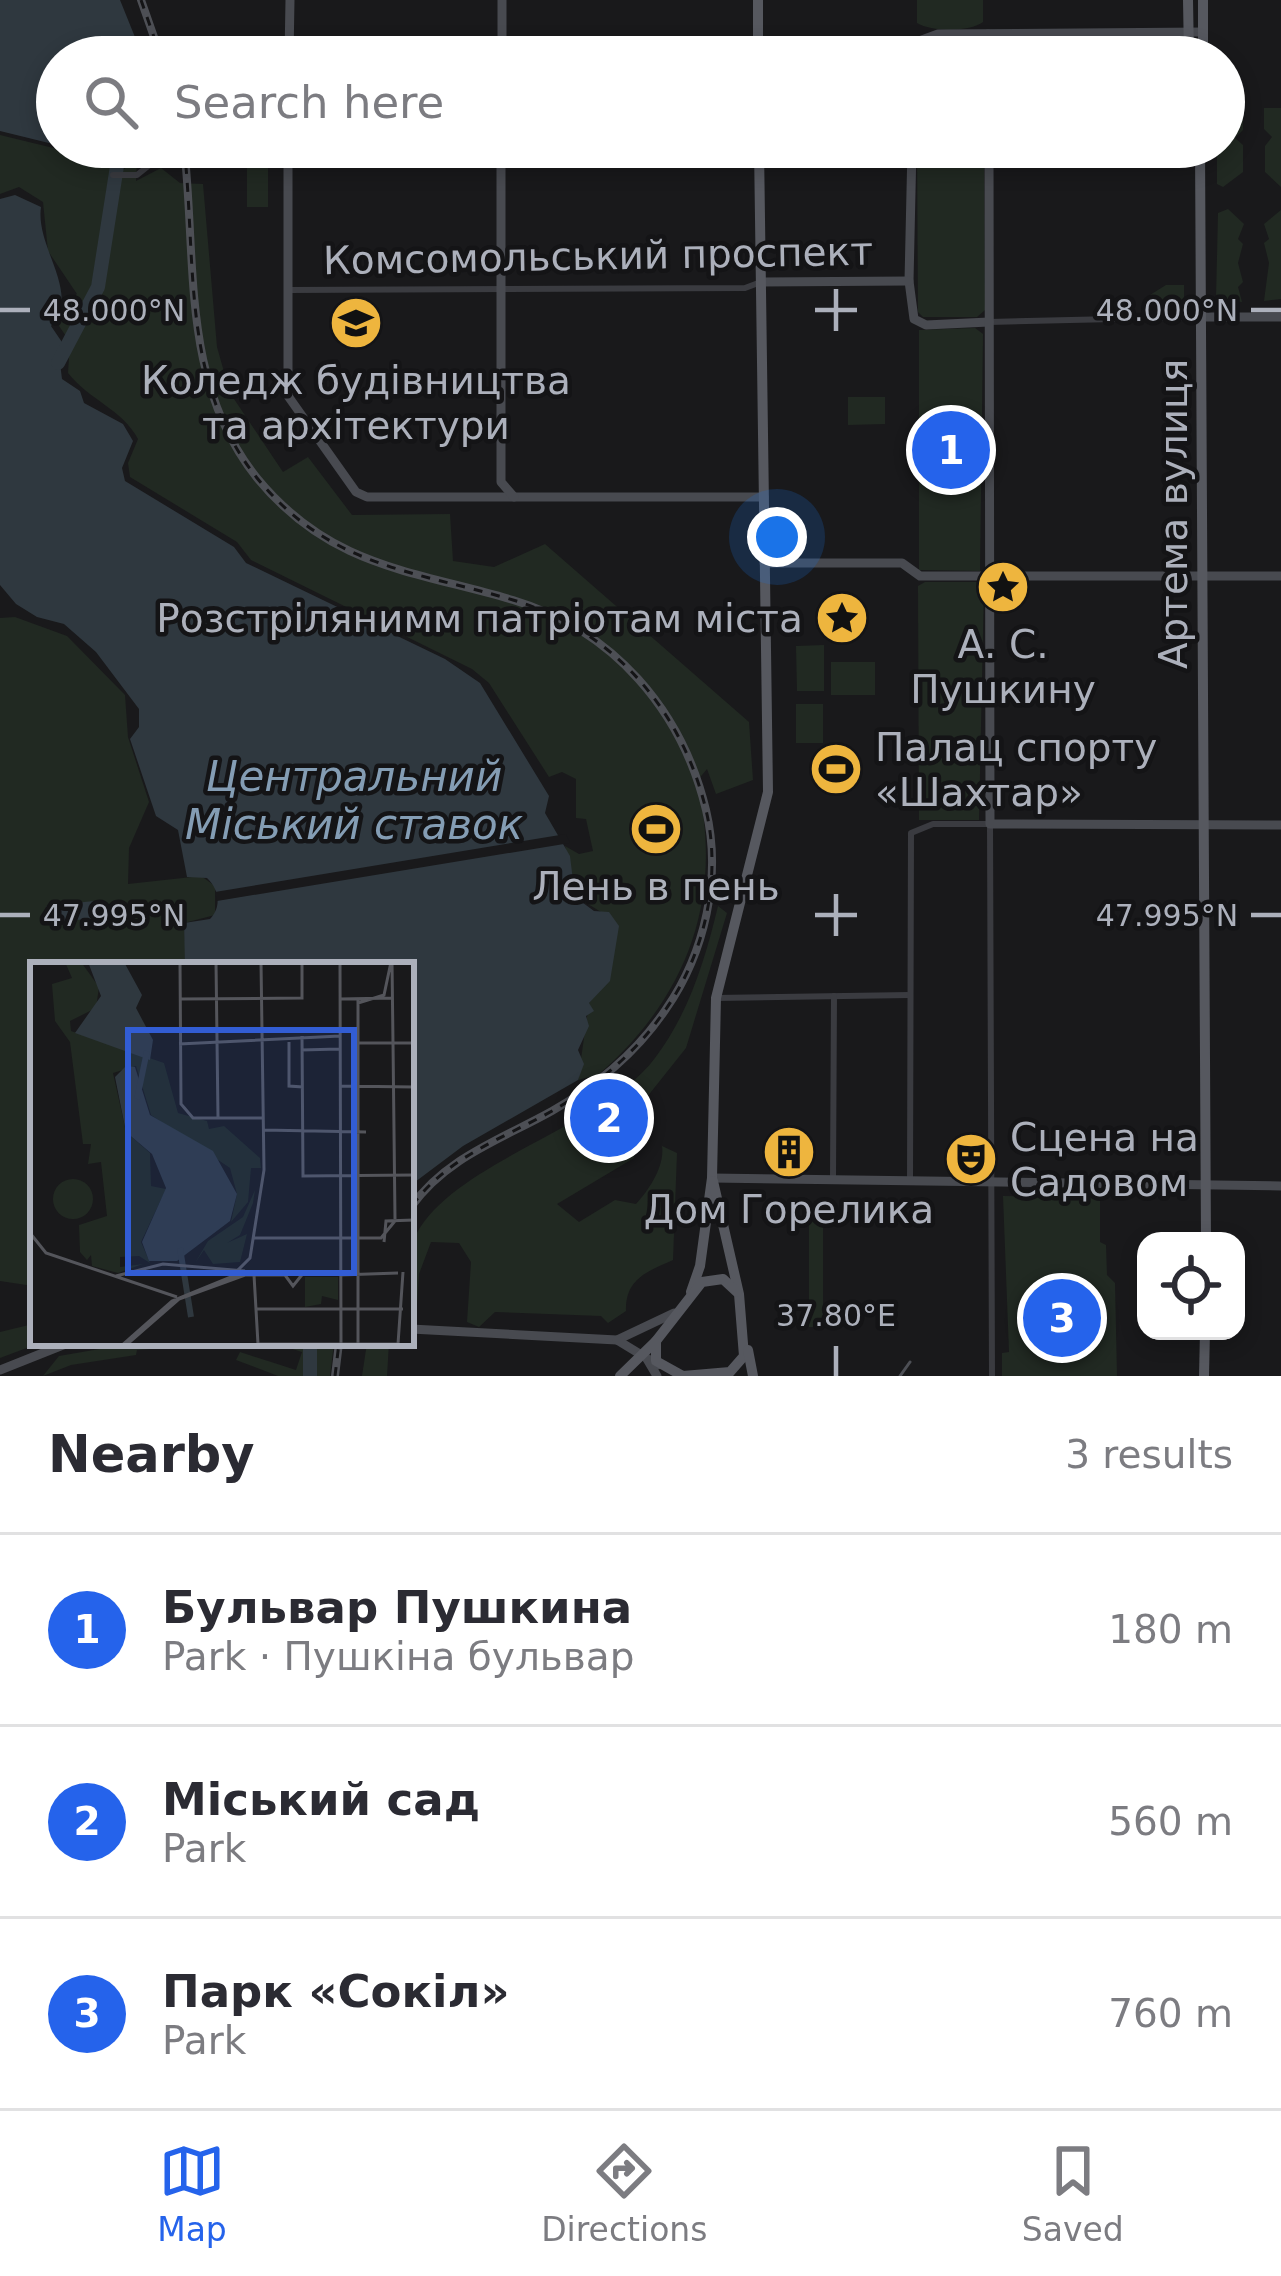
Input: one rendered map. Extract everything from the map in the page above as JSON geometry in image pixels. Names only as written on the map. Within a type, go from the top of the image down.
[{"type":"main road","points":[[758,0],[758,36]]},
{"type":"main road","points":[[1188,0],[1189,36]]},
{"type":"main road","points":[[1203,0],[1203,36]]},
{"type":"main road","points":[[620,1376],[656,1341],[700,1266],[712,1178],[716,998],[768,792],[759,168]]},
{"type":"main road","name":"Артема вулиця","points":[[1200,168],[1206,1232]]},
{"type":"main road","points":[[712,1178],[740,1294],[753,1376]]},
{"type":"main road","points":[[682,1303],[712,1278],[723,1279],[740,1294]]},
{"type":"main road","points":[[656,1341],[653,1355],[659,1371],[683,1376],[730,1372],[744,1356],[746,1339]]},
{"type":"main road","points":[[742,1376],[746,1339]]},
{"type":"main road","points":[[1204,1340],[1204,1376]]},
{"type":"street","points":[[289,36],[290,0]]},
{"type":"street","points":[[502,0],[502,36]]},
{"type":"street","points":[[928,36],[1203,32]]},
{"type":"street","points":[[112,175],[137,175],[146,168]]},
{"type":"street","points":[[288,168],[288,396],[319,447],[356,492],[367,496],[764,497]]},
{"type":"street","points":[[490,497],[501,482],[501,168]]},
{"type":"street","points":[[912,168],[909,281],[914,319],[926,325],[1281,316]]},
{"type":"street","points":[[989,168],[992,1376]]},
{"type":"street","name":"Комсомольський проспект","points":[[288,290],[745,287],[761,282],[909,281]]},
{"type":"street","points":[[501,482],[514,497]]},
{"type":"street","points":[[764,563],[902,563],[920,577],[1281,576]]},
{"type":"street","points":[[910,1178],[914,829],[990,824],[1281,825]]},
{"type":"street","points":[[716,998],[911,995]]},
{"type":"street","points":[[833,1177],[834,996]]},
{"type":"street","points":[[712,1178],[1281,1186]]},
{"type":"street","points":[[616,1340],[682,1303]]},
{"type":"street","points":[[414,1330],[616,1340],[644,1354],[659,1371]]},
{"type":"street","points":[[616,1340],[627,1359],[620,1376]]},
{"type":"street","points":[[0,1370],[60,1346]]},
{"type":"shaded area","points":[[917,0],[983,0],[983,22],[960,29],[924,26],[917,23]]},
{"type":"shaded area","points":[[1264,108],[1281,108],[1281,187],[1265,172],[1265,146],[1272,137],[1264,129]]},
{"type":"shaded area","points":[[0,135],[36,144],[36,168],[116,168],[120,172],[137,168],[136,181],[161,168],[180,183],[203,184],[217,347],[230,393],[283,472],[308,457],[352,515],[450,514],[453,561],[494,567],[545,544],[749,722],[753,780],[716,794],[707,769],[697,781],[706,869],[689,950],[648,1022],[586,1085],[589,1077],[578,1080],[589,1003],[611,972],[614,920],[575,896],[565,846],[579,854],[593,851],[586,819],[576,818],[576,779],[562,772],[549,777],[489,683],[472,669],[251,560],[237,542],[130,477],[128,463],[138,439],[68,373],[70,342],[59,326],[64,304],[77,294],[48,251],[43,202],[19,187],[0,194]]},
{"type":"shaded area","points":[[247,168],[268,168],[268,207],[247,207]]},
{"type":"shaded area","points":[[917,168],[984,168],[985,310],[977,317],[923,317],[918,312]]},
{"type":"shaded area","points":[[1217,168],[1243,168],[1223,187],[1217,184]]},
{"type":"shaded area","points":[[1228,209],[1244,224],[1238,239],[1243,244],[1238,263],[1242,302],[1216,299],[1218,213]]},
{"type":"shaded area","points":[[1281,210],[1281,299],[1264,301],[1269,263],[1264,243],[1269,239],[1264,224]]},
{"type":"shaded area","points":[[1166,285],[1184,285],[1184,308],[1150,308],[1150,295]]},
{"type":"shaded area","points":[[975,328],[983,334],[980,571],[919,570],[919,330]]},
{"type":"shaded area","points":[[848,397],[885,397],[885,424],[848,425]]},
{"type":"shaded area","points":[[978,582],[984,587],[979,820],[919,820],[918,586]]},
{"type":"shaded area","points":[[15,617],[67,636],[125,695],[128,737],[149,802],[129,848],[128,884],[201,876],[215,886],[215,915],[184,923],[186,962],[30,962],[30,1286],[0,1281],[0,618]]},
{"type":"shaded area","points":[[824,645],[824,691],[797,691],[796,646]]},
{"type":"shaded area","points":[[831,662],[875,662],[875,695],[831,695]]},
{"type":"shaded area","points":[[796,704],[823,704],[823,743],[796,743]]},
{"type":"shaded area","points":[[718,906],[727,913],[686,1048],[639,1107],[634,1158],[557,1204],[579,1222],[615,1200],[636,1204],[659,1169],[662,1146],[677,1153],[673,1260],[640,1277],[630,1291],[626,1311],[608,1323],[601,1316],[495,1312],[479,1327],[467,1322],[471,1262],[459,1243],[431,1242],[419,1274],[414,1321],[414,1239],[432,1212],[491,1167],[600,1106],[631,1083],[655,1058],[677,1023]]},
{"type":"shaded area","points":[[1003,1196],[1100,1197],[1100,1242],[1106,1245],[1107,1275],[1115,1283],[1117,1376],[1002,1376],[1002,1353],[1009,1352]]},
{"type":"shaded area","points":[[809,1213],[823,1213],[823,1327],[809,1327]]},
{"type":"shaded area","points":[[30,1325],[32,1346],[0,1358],[0,1332]]},
{"type":"shaded area","points":[[117,1346],[190,1346],[137,1350],[136,1355],[71,1365],[43,1376],[59,1356]]},
{"type":"shaded area","points":[[283,1346],[334,1346],[330,1376],[278,1376],[236,1360],[240,1352],[296,1370],[302,1352]]},
{"type":"shaded area","points":[[367,1346],[389,1346],[387,1376],[362,1376]]},
{"type":"water","points":[[0,0],[120,0],[135,36],[36,36],[36,140],[0,131]]},
{"type":"water","name":"Центральний Міський ставок","points":[[15,195],[41,207],[44,238],[62,299],[51,326],[66,348],[60,363],[62,379],[80,391],[84,403],[123,424],[133,441],[122,468],[125,481],[234,547],[246,563],[445,659],[480,683],[549,796],[545,813],[570,856],[575,897],[594,911],[609,912],[619,926],[610,981],[589,1003],[594,1011],[586,1016],[589,1026],[578,1050],[584,1064],[578,1080],[463,1146],[414,1183],[414,962],[185,962],[184,923],[210,919],[218,898],[207,878],[187,877],[178,830],[156,816],[130,739],[139,727],[139,709],[96,652],[64,624],[37,617],[16,604],[0,585],[0,199]]},
{"type":"water","points":[[94,901],[96,918],[48,923],[46,906]]},
{"type":"pier","points":[[566,834],[570,843],[217,901],[215,892]]},
{"type":"waterway","points":[[58,363],[98,287],[117,168]]},
{"type":"waterway","points":[[310,1346],[310,1376]]},
{"type":"tram line","points":[[900,1376],[910,1362]]},
{"type":"railway","points":[[141,0],[154,36]]},
{"type":"railway","points":[[185,168],[203,361],[232,441],[257,478],[285,508],[343,548],[406,572],[549,614],[612,653],[661,708],[680,739],[706,810],[712,861],[707,914],[691,964],[655,1025],[584,1091],[458,1162],[414,1203]]},
{"type":"railway","points":[[335,1376],[339,1346]]},
{"type":"place","name":"Коледж будівництва та архітектури","points":[[356,323]]},
{"type":"place","name":"Бульвар Пушкина","points":[[951,450]]},
{"type":"place","name":"А. С. Пушкину","points":[[1003,587]]},
{"type":"place","name":"Розстрілянимм патріотам міста","points":[[842,618]]},
{"type":"place","name":"Палац спорту «Шахтар»","points":[[836,769]]},
{"type":"place","name":"Лень в пень","points":[[656,829]]},
{"type":"place","name":"Міський сад","points":[[609,1118]]},
{"type":"place","name":"Дом Горелика","points":[[789,1152]]},
{"type":"place","name":"Сцена на Садовом","points":[[971,1159]]},
{"type":"place","name":"Парк «Сокіл»","points":[[1062,1318]]}]
